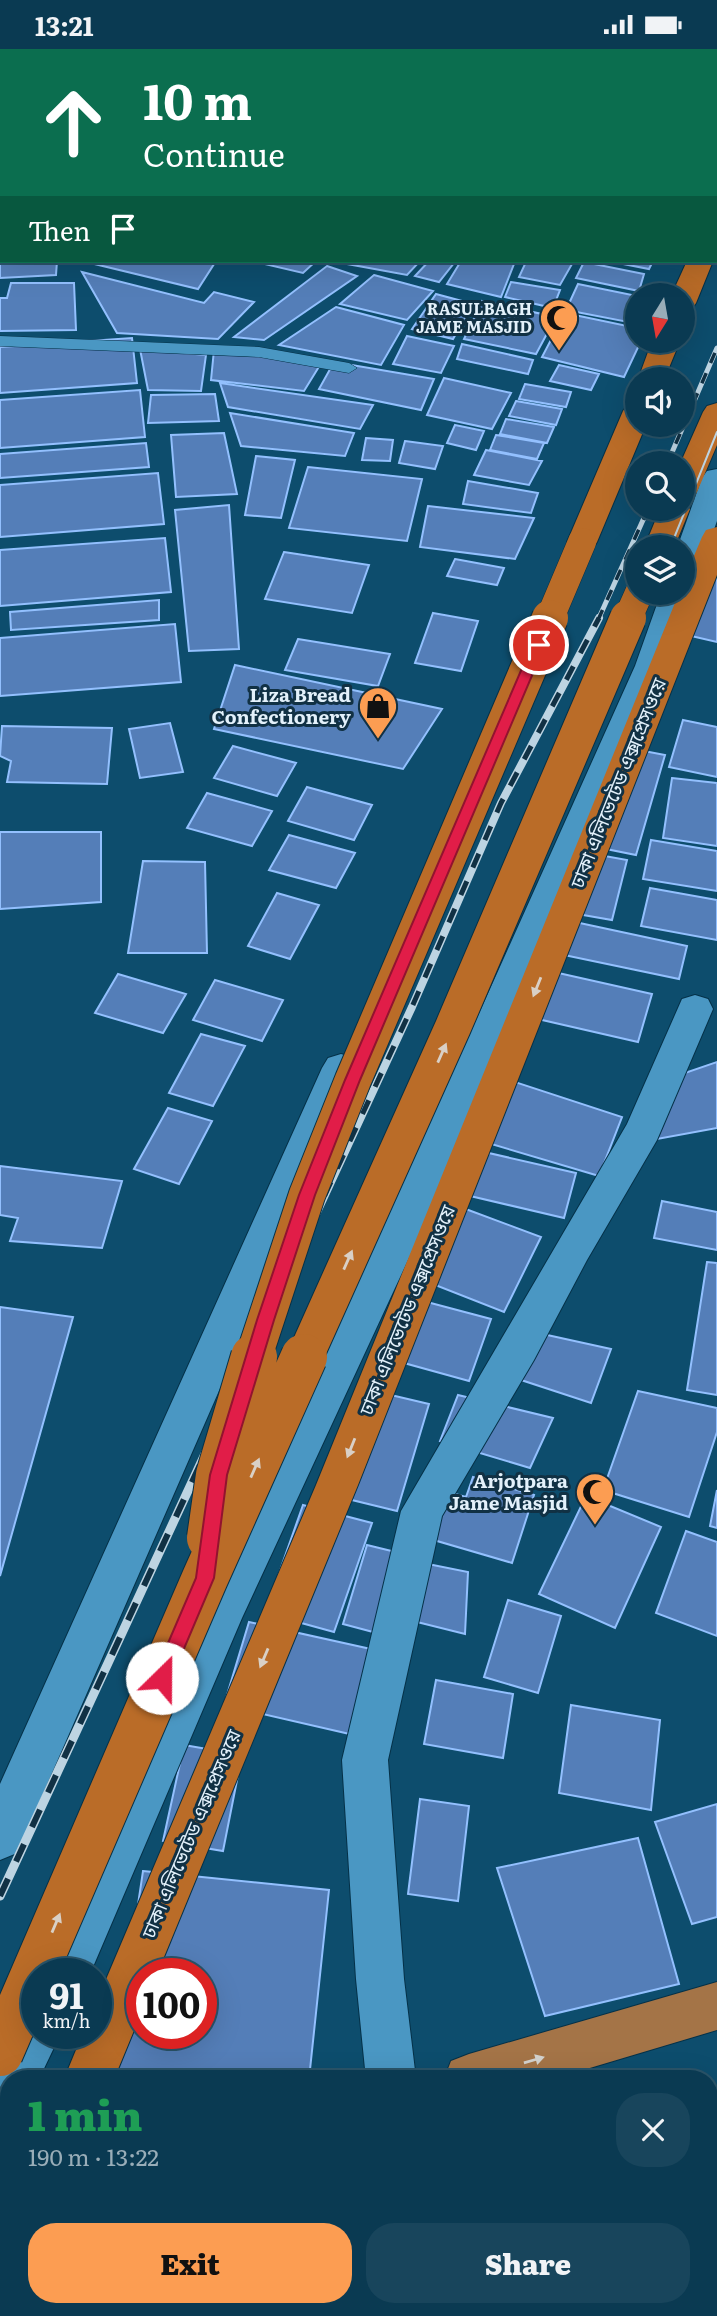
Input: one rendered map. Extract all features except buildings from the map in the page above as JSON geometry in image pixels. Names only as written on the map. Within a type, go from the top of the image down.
[{"type":"highway","points":[[690,283],[698,263]]},
{"type":"highway","points":[[695,462],[717,412]]},
{"type":"highway","points":[[205,1578],[219,1475],[265,1320],[307,1195],[352,1080],[469,813],[626,437]]},
{"type":"highway","name":"ঢাকা এলিভেটেড এক্সপ্রেসওয়ে","points":[[93,2070],[331,1498],[717,537]]},
{"type":"highway","points":[[0,2053],[205,1578],[447,1040],[634,605]]},
{"type":"highway","points":[[500,2070],[717,2006]]},
{"type":"street","points":[[688,283],[698,263]]},
{"type":"street","points":[[0,1837],[625,425]]},
{"type":"street","points":[[695,540],[717,478]]},
{"type":"street","points":[[73,1958],[222,1613],[400,1234],[651,666],[673,605]]},
{"type":"street","points":[[390,2070],[380,1979],[365,1760],[422,1511],[520,1348],[573,1249],[644,1129],[695,1009]]},
{"type":"street","points":[[18,2070],[28,2049]]},
{"type":"lane","points":[[0,341],[259,352],[349,368]]},
{"type":"tram line","points":[[675,535],[717,432]]},
{"type":"tram line","points":[[0,2021],[195,1602],[454,1018],[541,813],[646,605]]},
{"type":"railway","points":[[673,451],[717,348]]},
{"type":"railway","points":[[598,619],[643,521]]},
{"type":"railway","points":[[249,1359],[412,1007],[501,803],[598,619]]},
{"type":"railway","points":[[0,1896],[250,1357]]},
{"type":"place","name":"RASULBAGH JAME MASJID","points":[[559,352]]},
{"type":"place","name":"Liza Bread Confectionery","points":[[378,740]]},
{"type":"place","name":"Arjotpara Jame Masjid","points":[[595,1526]]},
{"type":"route","points":[[162,1678],[205,1578],[219,1475],[265,1320],[307,1195],[352,1080],[539,645]]}]
